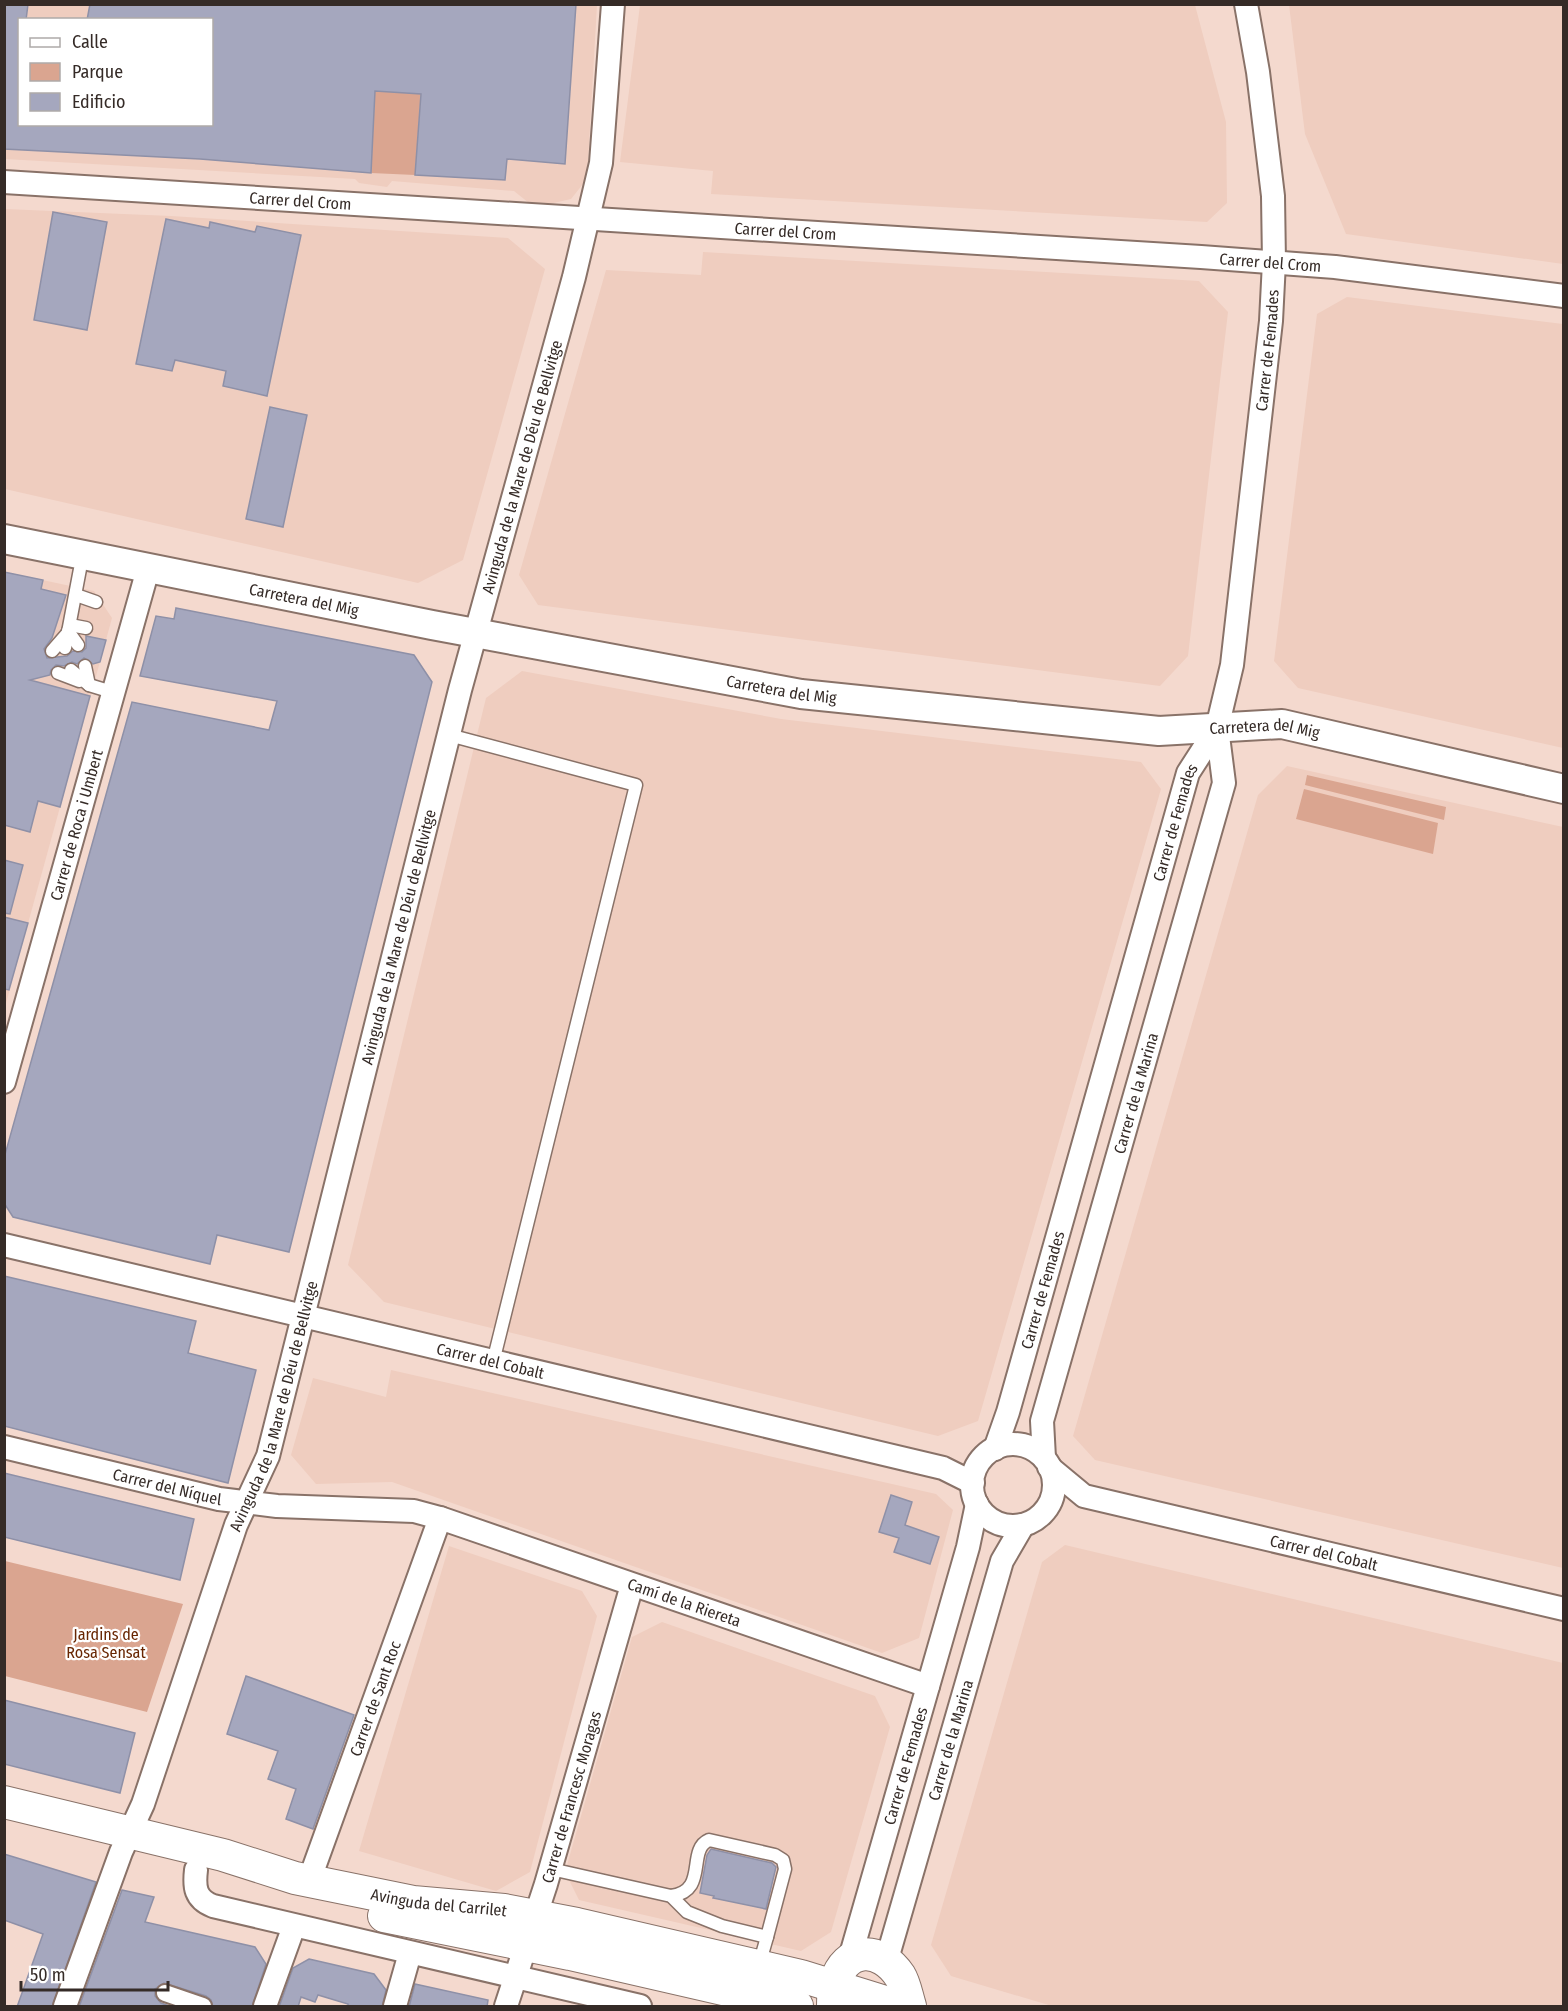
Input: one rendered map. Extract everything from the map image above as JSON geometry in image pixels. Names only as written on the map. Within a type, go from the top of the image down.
[{"type":"main road","name":"Avinguda del Carrilet","points":[[4,1802],[126,1842],[196,1870],[290,1897],[526,1945],[796,2007]]},
{"type":"main road","name":"Avinguda del Carrilet","points":[[4,1825],[223,1855],[309,1881],[413,1902],[504,1910],[763,1952],[833,1996],[887,2003]]},
{"type":"main road","points":[[833,1996],[841,1967],[850,1958],[868,1954],[886,1959],[902,1978],[910,2007]]},
{"type":"street","name":"Avinguda de la Mare de Déu de Bellvitge","points":[[65,2007],[126,1842],[143,1804],[236,1525],[268,1456],[475,633],[574,278],[601,163],[613,4]]},
{"type":"street","name":"Carrer de Femades","points":[[995,1449],[1011,1400],[1188,773],[1217,728],[1232,665],[1271,321],[1274,262],[1273,196],[1269,148],[1246,4]]},
{"type":"street","name":"Carrer del Crom","points":[[4,182],[1274,262],[1335,267],[1563,296]]},
{"type":"street","name":"Carretera del Mig","points":[[4,539],[475,633],[801,694],[1148,731],[1282,724],[1563,789]]},
{"type":"street","name":"Carrer de Roca i Umbert","points":[[4,1083],[148,569]]},
{"type":"street","name":"Carrer de la Marina","points":[[1047,1462],[1042,1421],[1224,783],[1217,728]]},
{"type":"street","name":"Carrer del Cobalt","points":[[4,1245],[944,1468],[975,1494]]},
{"type":"street","points":[[1016,1444],[1036,1451],[1047,1462],[1054,1487],[1048,1507],[1041,1515],[1023,1525],[1012,1526],[992,1520],[975,1494],[979,1463],[995,1449],[1016,1444]]},
{"type":"street","name":"Carrer del Níquel","points":[[4,1447],[246,1504],[414,1511],[440,1518]]},
{"type":"street","name":"Carrer del Cobalt","points":[[1047,1462],[1084,1496],[1563,1609]]},
{"type":"street","name":"Carrer de Femades","points":[[850,1958],[968,1547],[975,1494]]},
{"type":"street","points":[[1048,1507],[1084,1496]]},
{"type":"street","name":"Camí de la Riereta","points":[[440,1518],[928,1686]]},
{"type":"street","name":"Carrer de Sant Roc","points":[[309,1881],[440,1518]]},
{"type":"street","name":"Carrer de la Marina","points":[[886,1959],[1002,1561],[1023,1525]]},
{"type":"street","name":"Carrer de Francesc Moragas","points":[[506,2007],[551,1869],[632,1585]]},
{"type":"street","points":[[196,1870],[196,1893],[203,1902],[294,1926],[640,2007]]},
{"type":"street","points":[[265,2007],[294,1926]]},
{"type":"street","points":[[394,2007],[410,1953]]},
{"type":"street","points":[[165,1993],[203,2007]]},
{"type":"lane","points":[[65,648],[69,628],[79,613],[76,595],[80,569]]},
{"type":"lane","points":[[76,595],[96,602]]},
{"type":"lane","points":[[69,628],[86,628]]},
{"type":"lane","points":[[88,685],[71,670],[88,685],[112,692]]},
{"type":"lane","points":[[449,735],[636,785],[493,1362]]},
{"type":"lane","points":[[551,1869],[671,1896],[681,1895],[692,1883],[705,1842],[709,1840],[775,1855],[783,1860],[785,1869],[763,1952],[722,1926],[687,1912],[671,1896]]},
{"type":"shaded area","points":[[4,5],[597,5],[587,179],[571,199],[545,205],[529,203],[514,191],[392,181],[387,187],[359,183],[355,179],[5,159]]},
{"type":"shaded area","points":[[640,5],[1195,5],[1226,122],[1227,203],[1207,222],[711,194],[713,171],[620,162]]},
{"type":"shaded area","points":[[1289,5],[1563,5],[1563,264],[1346,234],[1305,134]]},
{"type":"shaded area","points":[[5,209],[171,216],[508,238],[545,269],[463,560],[418,583],[5,489]]},
{"type":"shaded area","points":[[703,252],[1199,281],[1228,312],[1188,656],[1160,686],[538,605],[519,575],[606,270],[701,275]]},
{"type":"shaded area","points":[[1347,297],[1563,324],[1563,748],[1298,688],[1274,661],[1317,314]]},
{"type":"shaded area","points":[[5,572],[94,591],[112,618],[5,1007]]},
{"type":"shaded area","points":[[522,671],[781,719],[1141,762],[1161,789],[978,1421],[938,1436],[384,1302],[348,1265],[486,698]]},
{"type":"shaded area","points":[[1287,766],[1563,827],[1563,1568],[1095,1460],[1073,1436],[1258,795]]},
{"type":"shaded area","points":[[391,1370],[936,1494],[953,1510],[919,1638],[882,1653],[392,1482],[316,1484],[291,1455],[313,1378],[386,1397]]},
{"type":"shaded area","points":[[1065,1545],[1563,1663],[1563,2006],[1052,2006],[951,1976],[931,1945],[1042,1562]]},
{"type":"shaded area","points":[[449,1546],[582,1591],[597,1616],[530,1872],[496,1891],[359,1851]]},
{"type":"shaded area","points":[[662,1622],[875,1696],[890,1727],[831,1932],[801,1951],[579,1900],[565,1872],[632,1637]]},
{"type":"green space","points":[[398,75],[422,77],[415,175],[371,173],[375,91],[397,92]]},
{"type":"green space","points":[[1307,775],[1446,807],[1444,820],[1305,785]]},
{"type":"green space","points":[[1304,789],[1438,823],[1433,854],[1296,819]]},
{"type":"green space","name":"Jardins de Rosa Sensat","points":[[5,1561],[183,1604],[147,1712],[5,1676]]},
{"type":"building","points":[[4,4],[28,4],[26,18],[18,18],[18,126],[213,126],[213,18],[87,18],[90,4],[576,4],[565,164],[507,159],[505,180],[415,175],[421,94],[375,91],[371,173],[200,159],[4,149]]},
{"type":"building","points":[[53,212],[107,222],[87,330],[34,320]]},
{"type":"building","points":[[166,219],[209,228],[210,222],[255,232],[257,226],[301,235],[267,396],[223,386],[226,371],[175,360],[172,371],[136,364]]},
{"type":"building","points":[[270,407],[307,415],[283,527],[246,519]]},
{"type":"building","points":[[4,572],[43,580],[41,589],[66,595],[52,638],[44,649],[47,658],[67,656],[73,651],[82,652],[86,648],[86,636],[106,640],[100,662],[93,664],[84,658],[77,664],[72,662],[64,666],[56,665],[50,675],[30,680],[90,696],[60,807],[38,801],[30,832],[4,825]]},
{"type":"building","points":[[176,608],[414,655],[432,682],[289,1252],[217,1235],[210,1264],[13,1217],[4,1203],[4,1158],[132,702],[269,730],[277,701],[140,676],[156,616],[174,619]]},
{"type":"building","points":[[4,860],[23,865],[10,914],[4,913]]},
{"type":"building","points":[[4,917],[28,923],[9,990],[4,989]]},
{"type":"building","points":[[4,1276],[196,1321],[188,1353],[256,1370],[228,1483],[4,1426]]},
{"type":"building","points":[[4,1473],[194,1519],[180,1580],[4,1537]]},
{"type":"building","points":[[891,1495],[912,1502],[905,1525],[939,1537],[930,1564],[894,1552],[899,1538],[879,1532]]},
{"type":"building","points":[[246,1676],[354,1715],[313,1829],[286,1819],[296,1789],[268,1779],[278,1751],[227,1734]]},
{"type":"building","points":[[4,1700],[135,1733],[120,1793],[4,1764]]},
{"type":"building","points":[[711,1849],[772,1863],[776,1867],[766,1909],[700,1893],[707,1855]]},
{"type":"building","points":[[4,1854],[96,1882],[52,2007],[17,2007],[43,1934],[4,1920]]},
{"type":"building","points":[[122,1890],[154,1897],[145,1922],[255,1947],[266,1964],[252,2007],[213,2007],[211,2000],[206,1996],[164,1983],[155,1989],[155,1996],[161,2003],[172,2007],[79,2007]]},
{"type":"building","points":[[309,1959],[374,1974],[386,1990],[382,2007],[348,2007],[348,2004],[318,1995],[315,2002],[301,1997],[298,2007],[279,2007],[293,1968]]},
{"type":"building","points":[[415,1984],[488,2000],[487,2007],[409,2007]]}]
